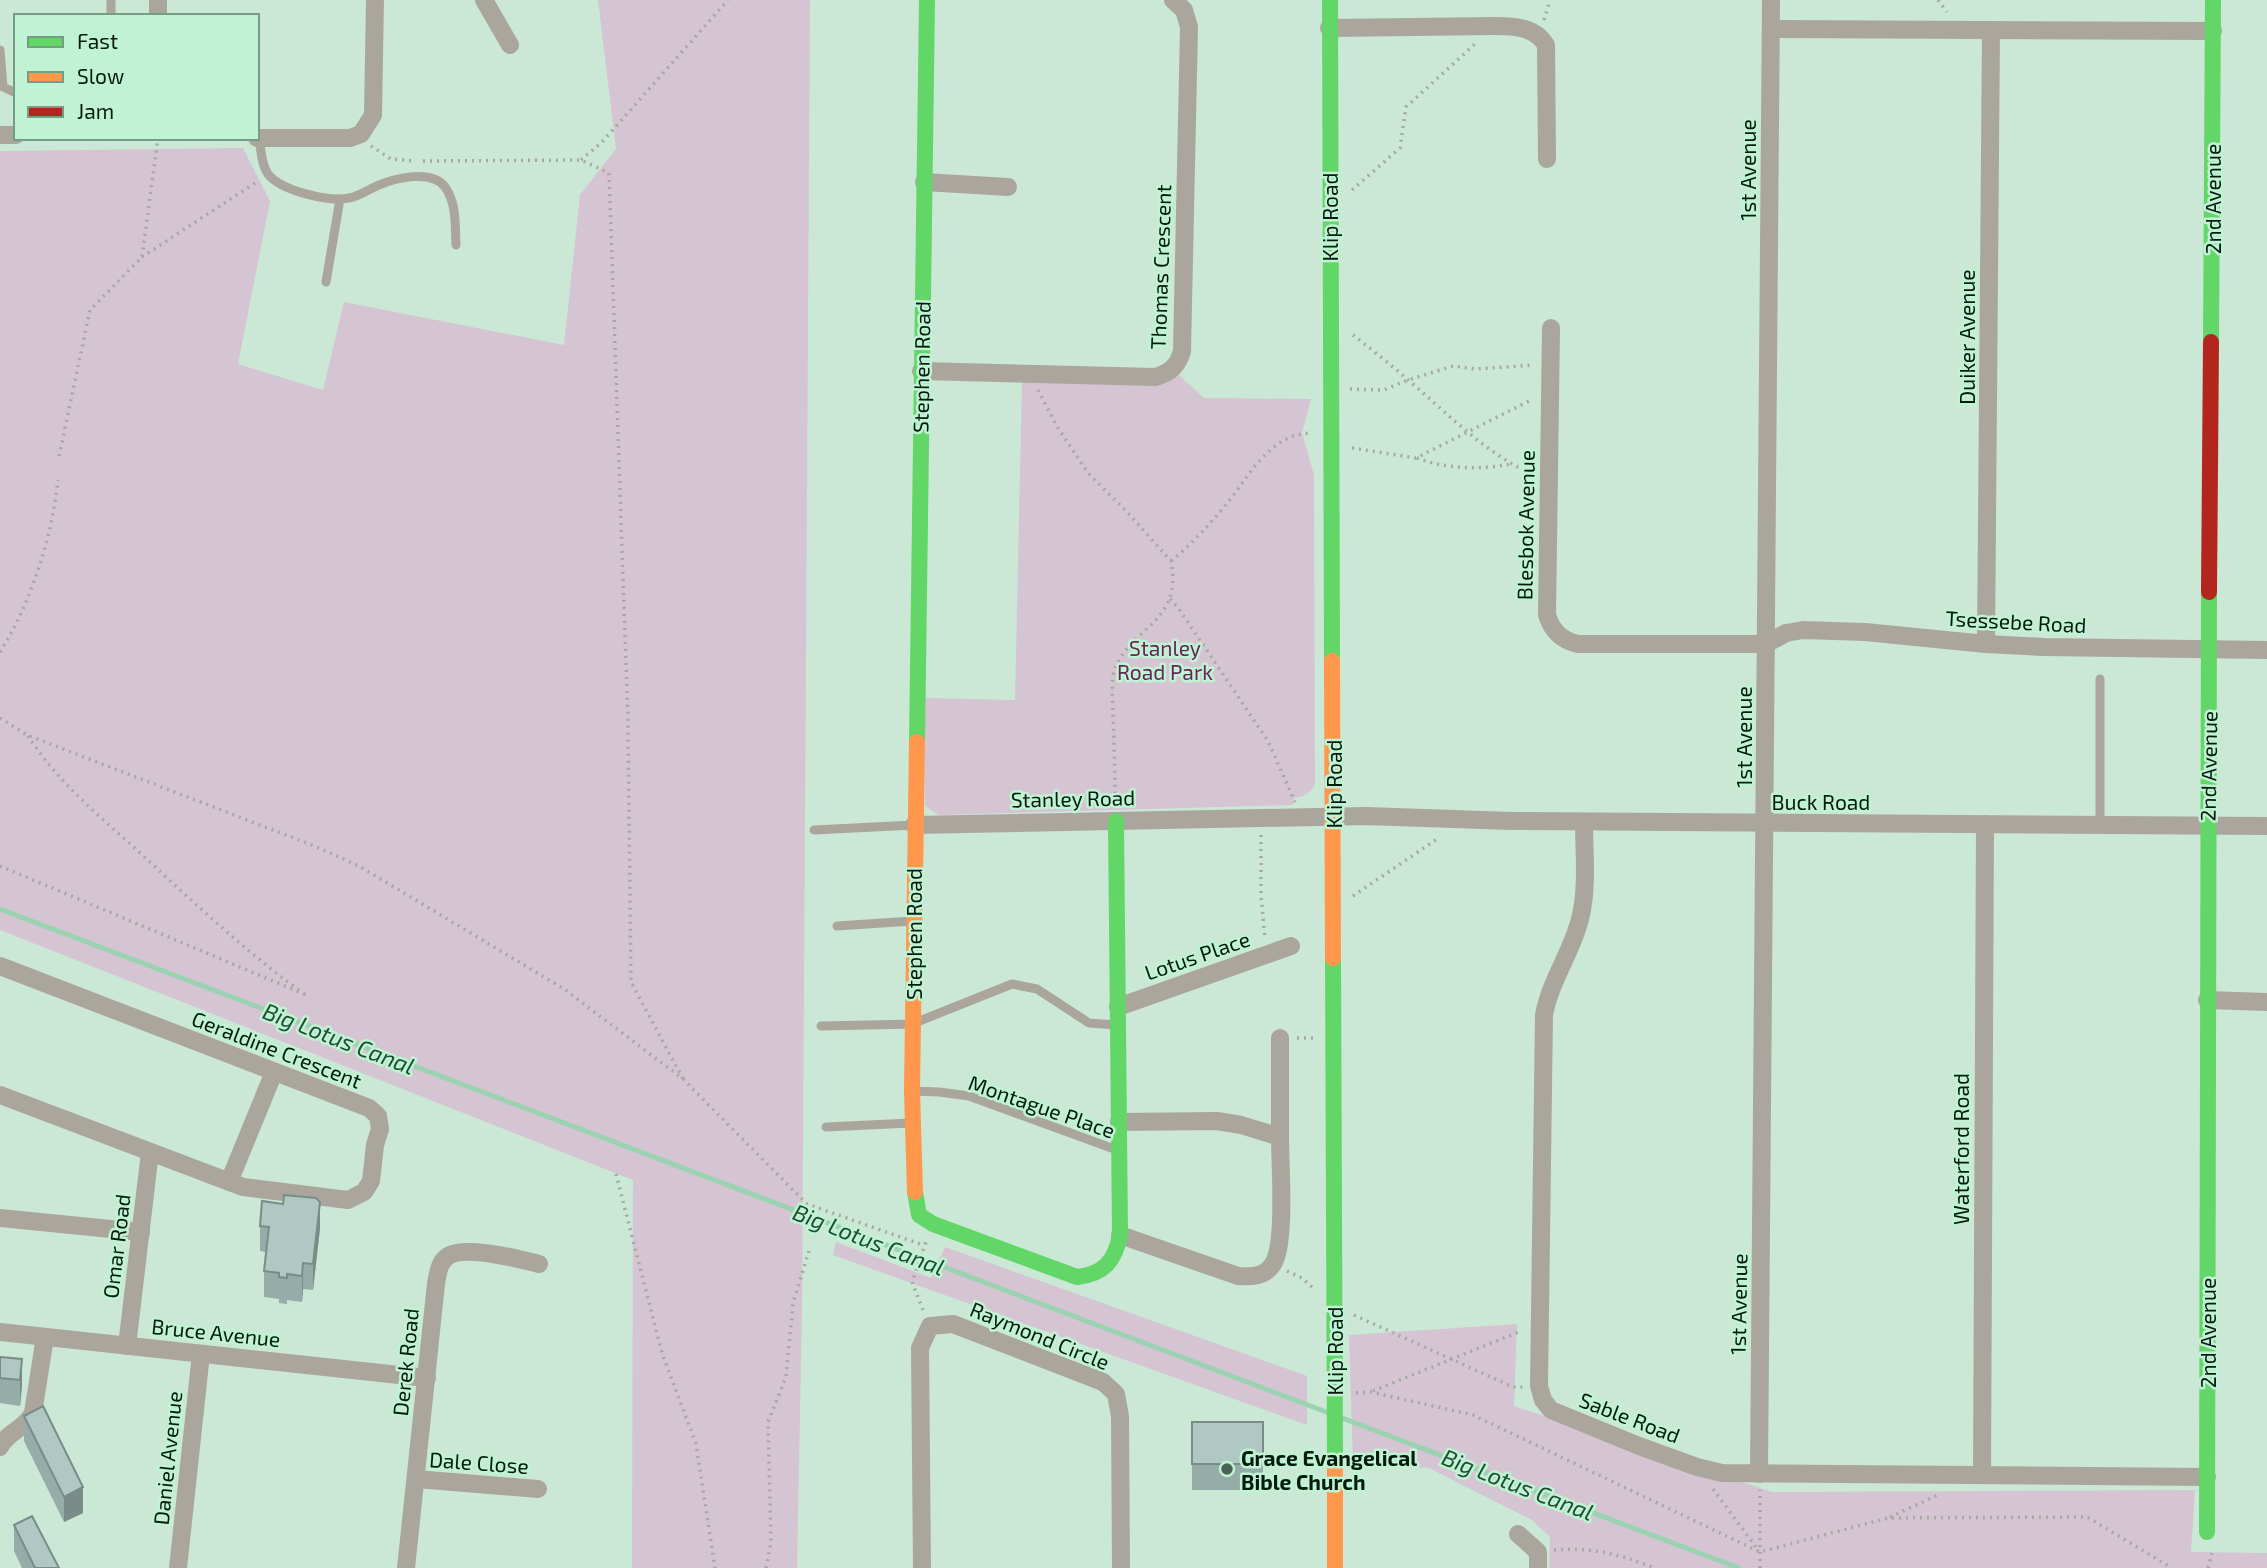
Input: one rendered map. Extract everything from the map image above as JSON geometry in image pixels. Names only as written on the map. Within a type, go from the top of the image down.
[{"type":"street","points":[[259,138],[350,138],[361,134],[368,127],[373,115],[375,0]]},
{"type":"street","points":[[484,0],[510,46]]},
{"type":"street","name":"Stephen Road","points":[[927,0],[913,921],[912,1123],[915,1195],[919,1215],[933,1224],[1077,1277],[1094,1276],[1110,1264],[1120,1235],[1115,814]]},
{"type":"street","name":"Thomas Crescent","points":[[921,372],[1155,377],[1176,366],[1183,342],[1189,27],[1184,10],[1173,0]]},
{"type":"street","name":"Klip Road","points":[[1329,0],[1335,1568]]},
{"type":"street","name":"1st Avenue","points":[[1759,1477],[1771,0]]},
{"type":"street","name":"2nd Avenue","points":[[2207,1532],[2207,826],[2213,0]]},
{"type":"street","points":[[1329,28],[1515,26],[1540,36],[1546,45],[1547,159]]},
{"type":"street","points":[[1771,29],[2213,31]]},
{"type":"street","name":"Duiker Avenue","points":[[1986,644],[1991,30]]},
{"type":"street","points":[[924,181],[1008,187]]},
{"type":"street","name":"Blesbok Avenue","points":[[1551,328],[1547,615],[1550,624],[1562,638],[1578,644],[1766,644]]},
{"type":"street","name":"Tsessebe Road","points":[[1766,644],[1786,633],[1803,630],[1865,632],[2044,647],[2267,650]]},
{"type":"street","name":"Stanley Road","points":[[914,825],[1115,814],[1333,816]]},
{"type":"street","name":"Buck Road","points":[[1333,816],[1765,823],[2267,826]]},
{"type":"street","points":[[1539,1387],[1544,1015],[1580,918],[1584,897],[1584,821]]},
{"type":"street","name":"Waterford Road","points":[[1982,1474],[1985,824]]},
{"type":"street","name":"Lotus Place","points":[[1118,1016],[1291,946]]},
{"type":"street","name":"Geraldine Crescent","points":[[0,966],[374,1111],[380,1122],[380,1129],[375,1145],[371,1181],[364,1192],[348,1200],[257,1190],[229,1182],[0,1095]]},
{"type":"street","points":[[2207,1000],[2267,1002]]},
{"type":"street","points":[[1120,1235],[1238,1276],[1252,1277],[1264,1273],[1273,1265],[1279,1248],[1280,1038]]},
{"type":"street","points":[[229,1182],[274,1072]]},
{"type":"street","points":[[1119,1122],[1217,1121],[1280,1137]]},
{"type":"street","name":"Omar Road","points":[[127,1346],[150,1152]]},
{"type":"street","points":[[0,1217],[141,1232]]},
{"type":"street","name":"Derek Road","points":[[407,1568],[436,1284],[442,1261],[451,1254],[464,1253],[508,1256],[539,1264]]},
{"type":"street","name":"Raymond Circle","points":[[922,1568],[920,1348],[930,1326],[953,1324],[1103,1382],[1116,1394],[1120,1416],[1121,1568]]},
{"type":"street","name":"Bruce Avenue","points":[[0,1332],[427,1378]]},
{"type":"street","points":[[0,1447],[3,1440],[29,1422],[33,1413],[45,1337]]},
{"type":"street","name":"Daniel Avenue","points":[[178,1568],[201,1354]]},
{"type":"street","name":"Sable Road","points":[[1539,1387],[1543,1400],[1551,1410],[1565,1417],[1697,1467],[1722,1473],[1759,1477],[1982,1474],[2207,1477]]},
{"type":"street","name":"Dale Close","points":[[416,1479],[538,1489]]},
{"type":"street","points":[[1518,1534],[1538,1560]]},
{"type":"lane","points":[[0,50],[4,87],[14,92]]},
{"type":"lane","points":[[258,140],[268,174],[279,184],[293,190],[351,198],[380,184],[402,178],[422,177],[435,180],[444,185],[450,196],[456,245]]},
{"type":"lane","points":[[326,282],[340,198]]},
{"type":"lane","points":[[2100,679],[2100,825]]},
{"type":"lane","name":"Stanley Road","points":[[814,830],[914,825]]},
{"type":"lane","points":[[837,926],[913,921]]},
{"type":"lane","points":[[821,1026],[912,1024],[1012,984],[1037,989],[1089,1023],[1118,1016]]},
{"type":"lane","name":"Montague Place","points":[[912,1091],[969,1096],[1119,1151]]},
{"type":"lane","points":[[826,1127],[912,1123]]},
{"type":"path","points":[[581,160],[602,142],[728,0]]},
{"type":"path","points":[[1347,194],[1400,148],[1406,107],[1495,26]]},
{"type":"path","points":[[361,134],[373,148],[391,159],[581,160],[609,173],[628,721],[631,982],[683,1079]]},
{"type":"path","points":[[142,257],[158,140]]},
{"type":"path","points":[[60,456],[90,310],[142,257],[268,174]]},
{"type":"path","points":[[1329,315],[1408,380],[1465,432],[1511,464],[1549,482]]},
{"type":"path","points":[[1331,389],[1384,390],[1453,366],[1476,369],[1550,365]]},
{"type":"path","points":[[1036,385],[1058,428],[1088,473],[1171,561],[1174,583],[1170,599],[1146,632],[1123,654],[1113,677],[1115,814]]},
{"type":"path","points":[[1416,458],[1550,390]]},
{"type":"path","points":[[1171,561],[1199,536],[1226,505],[1253,467],[1270,450],[1284,440],[1304,433]]},
{"type":"path","points":[[1330,445],[1416,458],[1434,464],[1495,467],[1511,464]]},
{"type":"path","points":[[0,652],[41,565],[58,480]]},
{"type":"path","points":[[1170,599],[1268,741],[1285,775],[1295,804]]},
{"type":"path","points":[[0,718],[27,735],[312,845],[359,866],[564,989],[683,1079],[807,1204],[925,1245],[912,1282],[925,1318]]},
{"type":"path","points":[[0,866],[304,994],[268,968],[83,801],[40,756],[27,735]]},
{"type":"path","points":[[1261,817],[1261,896],[1266,955]]},
{"type":"path","points":[[1333,912],[1359,891],[1443,835],[1452,818]]},
{"type":"path","points":[[1280,1038],[1334,1038]]},
{"type":"path","points":[[616,1174],[662,1353],[696,1444],[715,1568]]},
{"type":"path","points":[[766,1568],[771,1543],[768,1422],[786,1377],[793,1303],[809,1251]]},
{"type":"path","points":[[1273,1265],[1301,1278],[1334,1306],[1450,1360],[1513,1387],[1539,1387]]},
{"type":"path","points":[[1371,1392],[1540,1323]]},
{"type":"path","points":[[1697,1467],[1760,1552]]},
{"type":"path","points":[[1759,1477],[1760,1568]]},
{"type":"path","points":[[1888,1518],[1947,1491]]},
{"type":"path","points":[[1538,1560],[1576,1548],[1611,1553],[1654,1568]]},
{"type":"green space","points":[[598,0],[810,0],[802,1310],[797,1568],[632,1568],[633,1180],[0,930],[0,151],[243,148],[270,201],[238,364],[323,390],[344,302],[564,345],[580,195],[616,149]]},
{"type":"green space","name":"Stanley Road Park","points":[[1179,375],[1204,398],[1311,399],[1302,433],[1314,475],[1315,784],[1307,794],[1294,798],[1293,805],[939,815],[925,806],[924,698],[1015,700],[1022,381],[1167,381]]},
{"type":"green space","points":[[836,1242],[931,1278],[945,1247],[1307,1376],[1307,1425],[833,1255]]},
{"type":"green space","points":[[1517,1324],[1514,1406],[1772,1492],[2195,1490],[2191,1552],[2267,1553],[2267,1568],[1549,1568],[1550,1537],[1532,1520],[1429,1468],[1353,1464],[1349,1335]]},
{"type":"building","points":[[284,1195],[316,1198],[320,1202],[313,1264],[303,1263],[302,1276],[287,1274],[287,1278],[279,1277],[279,1273],[264,1271],[269,1227],[260,1226],[262,1201],[283,1204]]},
{"type":"building","points":[[0,1357],[22,1359],[20,1380],[0,1378]]},
{"type":"building","points":[[43,1406],[83,1487],[64,1497],[24,1416]]},
{"type":"building","points":[[1192,1422],[1263,1422],[1263,1464],[1192,1464]]},
{"type":"building","points":[[32,1516],[59,1568],[35,1568],[14,1525]]},
{"type":"waterway","name":"Big Lotus Canal","points":[[0,909],[1329,1413]]},
{"type":"waterway","name":"Big Lotus Canal","points":[[1342,1418],[1739,1568]]},
{"type":"traffic: fast","points":[[917,742],[927,0]]},
{"type":"traffic: fast","points":[[1330,0],[1332,661]]},
{"type":"traffic: fast","points":[[2211,342],[2213,0]]},
{"type":"traffic: fast","points":[[2207,1532],[2209,592]]},
{"type":"traffic: fast","points":[[915,1192],[919,1215],[933,1224],[1077,1277],[1101,1269],[1115,1252],[1120,1235],[1116,821]]},
{"type":"traffic: fast","points":[[1333,958],[1335,1462]]},
{"type":"traffic: slow","points":[[1332,661],[1333,958]]},
{"type":"traffic: slow","points":[[915,1192],[912,1091],[917,742]]},
{"type":"traffic: slow","points":[[1335,1462],[1335,1568]]},
{"type":"traffic: jam","points":[[2209,592],[2211,342]]},
{"type":"place","name":"Grace Evangelical Bible Church","points":[[1227,1469]]}]
